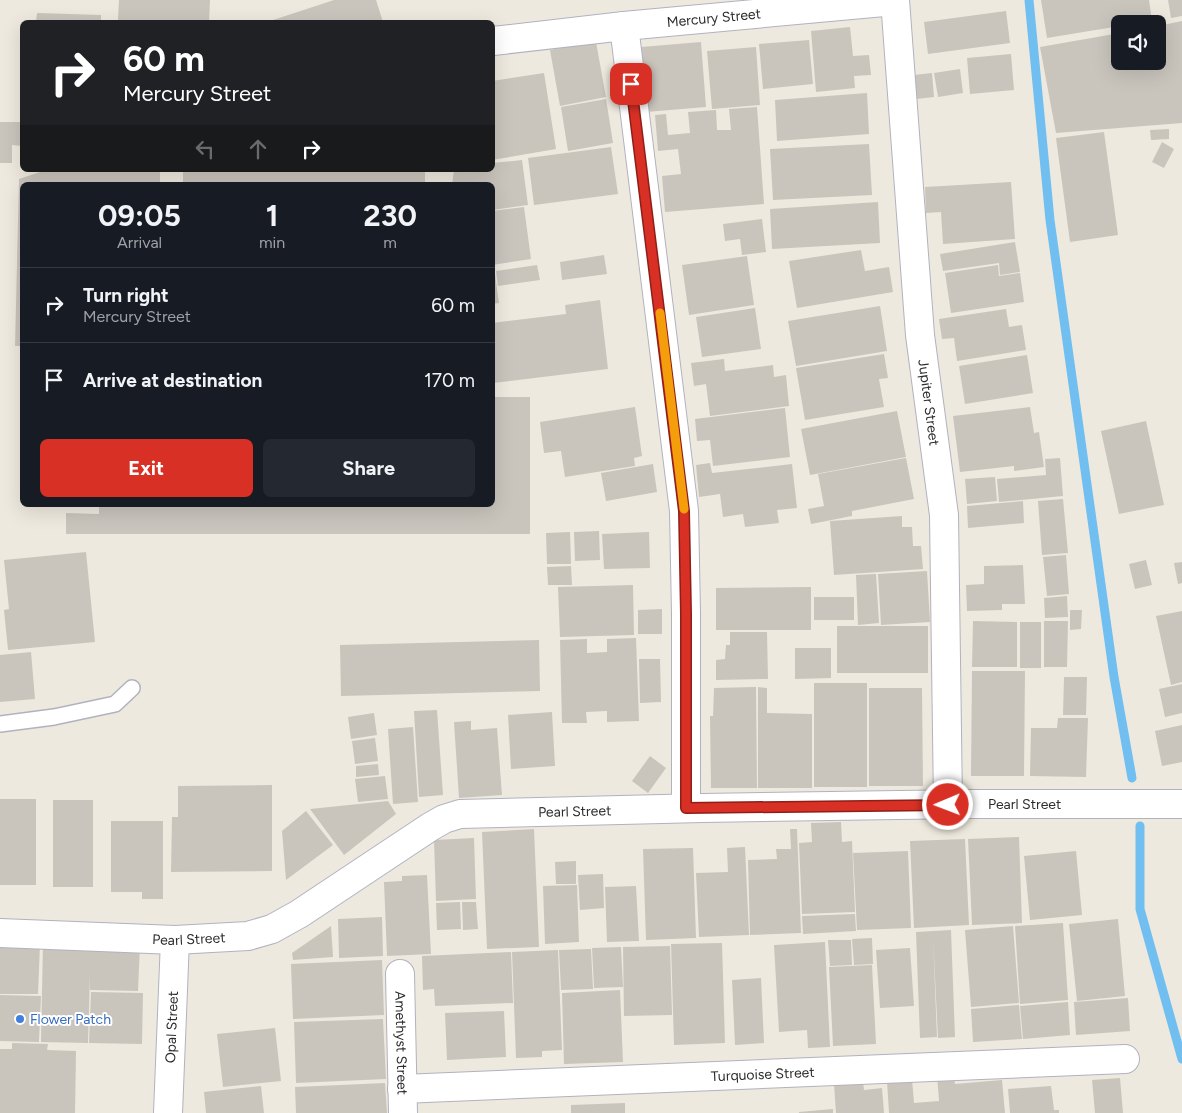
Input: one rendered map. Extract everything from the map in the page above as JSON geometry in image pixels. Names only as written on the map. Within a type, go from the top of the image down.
[{"type":"street","name":"Mercury Street","points":[[495,41],[624,26],[895,1]]},
{"type":"street","name":"Jupiter Street","points":[[895,1],[920,335],[944,515],[948,805]]},
{"type":"street","points":[[624,26],[684,511],[686,808]]},
{"type":"street","name":"Pearl Street","points":[[0,933],[175,940],[248,936],[272,929],[299,914],[437,823],[460,814],[686,808],[1182,804]]},
{"type":"street","name":"Opal Street","points":[[168,1113],[175,940]]},
{"type":"street","name":"Amethyst Street","points":[[400,974],[402,1101]]},
{"type":"street","name":"Turquoise Street","points":[[402,1101],[1125,1058]]},
{"type":"lane","points":[[0,724],[54,717],[115,704],[132,688]]},
{"type":"building","points":[[119,0],[210,0],[209,20],[118,20]]},
{"type":"building","points":[[334,0],[376,0],[382,20],[273,20]]},
{"type":"building","points":[[1041,0],[1149,0],[1151,15],[1111,15],[1111,27],[1047,38]]},
{"type":"building","points":[[1168,0],[1182,0],[1182,16],[1171,18]]},
{"type":"building","points":[[1006,11],[1010,43],[928,54],[924,22]]},
{"type":"building","points":[[37,13],[101,15],[101,20],[36,20]]},
{"type":"building","points":[[1182,21],[1182,123],[1056,133],[1040,47],[1111,35],[1111,70],[1166,70],[1166,24]]},
{"type":"building","points":[[850,27],[853,56],[869,55],[871,75],[854,76],[855,88],[816,92],[811,31]]},
{"type":"building","points":[[809,40],[813,84],[763,89],[759,44]]},
{"type":"building","points":[[596,42],[606,97],[560,106],[550,50]]},
{"type":"building","points":[[701,42],[706,107],[646,112],[641,47]]},
{"type":"building","points":[[756,47],[760,105],[712,109],[707,51]]},
{"type":"building","points":[[1011,54],[1014,90],[970,94],[967,58]]},
{"type":"building","points":[[960,69],[963,93],[938,97],[934,73]]},
{"type":"building","points":[[544,73],[556,149],[495,159],[495,81]]},
{"type":"building","points":[[932,73],[934,97],[916,99],[914,75]]},
{"type":"building","points":[[867,93],[869,134],[777,141],[775,100]]},
{"type":"building","points":[[606,99],[613,143],[568,151],[561,107]]},
{"type":"building","points":[[757,107],[764,204],[665,212],[662,176],[681,174],[678,149],[658,151],[655,115],[666,114],[668,135],[690,133],[688,112],[716,110],[717,130],[731,130],[729,109]]},
{"type":"building","points":[[0,122],[20,122],[20,146],[12,145],[12,163],[0,163]]},
{"type":"building","points":[[1169,129],[1169,139],[1151,140],[1150,130]]},
{"type":"building","points":[[1104,132],[1118,235],[1070,242],[1056,138]]},
{"type":"building","points":[[1162,142],[1174,149],[1164,168],[1152,162]]},
{"type":"building","points":[[869,144],[872,195],[773,200],[770,149]]},
{"type":"building","points":[[611,147],[618,194],[534,205],[528,158]]},
{"type":"building","points":[[522,160],[528,205],[495,210],[495,182],[452,182],[454,172],[495,172],[495,163]]},
{"type":"building","points":[[40,172],[160,172],[160,182],[20,182],[20,346],[15,346],[19,179]]},
{"type":"building","points":[[183,172],[425,172],[425,182],[183,182]]},
{"type":"building","points":[[1011,182],[1015,239],[943,244],[941,212],[926,213],[925,187]]},
{"type":"building","points":[[878,202],[880,243],[772,249],[770,209]]},
{"type":"building","points":[[524,207],[531,259],[495,265],[495,211]]},
{"type":"building","points":[[762,219],[766,252],[742,255],[740,239],[725,241],[723,224]]},
{"type":"building","points":[[1015,242],[1020,272],[1000,275],[999,263],[943,271],[940,254]]},
{"type":"building","points":[[861,250],[865,271],[889,267],[893,292],[797,308],[789,261]]},
{"type":"building","points":[[604,255],[607,274],[562,280],[560,262]]},
{"type":"building","points":[[747,256],[754,305],[689,315],[682,265]]},
{"type":"building","points":[[537,265],[540,280],[498,286],[496,271]]},
{"type":"building","points":[[998,265],[999,276],[1020,273],[1024,302],[951,313],[945,273]]},
{"type":"building","points":[[495,274],[499,303],[495,304]]},
{"type":"building","points":[[600,300],[608,369],[495,383],[495,323],[566,314],[565,305]]},
{"type":"building","points":[[880,306],[887,351],[796,366],[788,321]]},
{"type":"building","points":[[755,308],[761,349],[702,357],[696,317]]},
{"type":"building","points":[[1006,309],[1009,327],[1022,325],[1026,350],[957,361],[954,338],[942,339],[939,319]]},
{"type":"building","points":[[884,354],[888,378],[879,379],[884,407],[805,420],[796,368]]},
{"type":"building","points":[[1027,355],[1033,393],[965,404],[959,366]]},
{"type":"building","points":[[724,359],[725,371],[773,365],[774,377],[786,375],[789,406],[710,416],[706,384],[694,386],[691,363]]},
{"type":"building","points":[[495,397],[530,397],[530,534],[66,534],[66,513],[99,514],[99,507],[495,507]]},
{"type":"building","points":[[635,407],[642,456],[634,458],[635,466],[565,477],[561,451],[544,453],[540,422]]},
{"type":"building","points":[[1030,407],[1034,433],[1039,432],[1044,467],[1014,471],[1014,466],[960,472],[953,416]]},
{"type":"building","points":[[785,408],[790,457],[713,466],[710,440],[697,441],[695,419]]},
{"type":"building","points":[[897,411],[906,457],[810,475],[801,429]]},
{"type":"building","points":[[1146,421],[1164,505],[1119,514],[1101,431]]},
{"type":"building","points":[[906,458],[914,499],[852,511],[852,516],[811,524],[808,509],[824,506],[818,474]]},
{"type":"building","points":[[1060,458],[1063,496],[999,502],[997,479],[1046,475],[1045,459]]},
{"type":"building","points":[[710,463],[712,473],[792,464],[797,508],[777,510],[779,523],[745,527],[743,514],[723,517],[720,494],[699,497],[696,465]]},
{"type":"building","points":[[653,464],[657,492],[606,501],[601,473]]},
{"type":"building","points":[[995,477],[997,501],[967,504],[965,479]]},
{"type":"building","points":[[1063,499],[1068,553],[1042,555],[1038,501]]},
{"type":"building","points":[[1023,501],[1024,523],[968,528],[967,506]]},
{"type":"building","points":[[902,516],[902,527],[912,527],[913,546],[921,546],[923,569],[834,575],[830,521]]},
{"type":"building","points":[[599,531],[600,560],[575,561],[574,532]]},
{"type":"building","points":[[570,532],[571,564],[547,564],[546,533]]},
{"type":"building","points":[[649,532],[650,568],[604,569],[602,534]]},
{"type":"building","points":[[86,552],[95,642],[8,650],[4,610],[9,609],[4,560]]},
{"type":"building","points":[[1066,555],[1069,594],[1047,596],[1043,557]]},
{"type":"building","points":[[1146,560],[1152,585],[1135,589],[1129,564]]},
{"type":"building","points":[[1182,562],[1182,583],[1178,584],[1174,563]]},
{"type":"building","points":[[1023,565],[1025,604],[1002,604],[1002,610],[967,611],[966,585],[984,584],[984,566]]},
{"type":"building","points":[[571,566],[572,585],[548,585],[547,567]]},
{"type":"building","points":[[927,571],[930,622],[881,625],[878,574]]},
{"type":"building","points":[[876,574],[879,623],[858,625],[856,575]]},
{"type":"building","points":[[633,585],[634,635],[560,637],[558,587]]},
{"type":"building","points":[[811,587],[811,630],[716,630],[716,588]]},
{"type":"building","points":[[1067,596],[1068,617],[1045,618],[1044,598]]},
{"type":"building","points":[[814,597],[854,597],[854,620],[814,620]]},
{"type":"building","points":[[662,609],[662,634],[638,634],[638,610]]},
{"type":"building","points":[[1070,610],[1082,610],[1081,629],[1070,630]]},
{"type":"building","points":[[1182,611],[1182,682],[1171,685],[1156,616]]},
{"type":"building","points":[[973,621],[1017,622],[1017,667],[972,667]]},
{"type":"building","points":[[1044,621],[1068,621],[1067,667],[1044,667]]},
{"type":"building","points":[[1020,622],[1041,622],[1041,668],[1020,668]]},
{"type":"building","points":[[837,626],[928,626],[928,673],[837,673]]},
{"type":"building","points":[[730,632],[767,632],[768,679],[716,680],[716,660],[725,659],[726,645],[730,645]]},
{"type":"building","points":[[636,638],[639,721],[607,722],[607,711],[586,712],[587,723],[562,723],[560,640],[587,639],[587,653],[607,652],[607,639]]},
{"type":"building","points":[[539,640],[540,691],[341,696],[340,645]]},
{"type":"building","points":[[795,648],[831,648],[831,678],[795,679]]},
{"type":"building","points":[[31,652],[35,699],[0,702],[0,655]]},
{"type":"building","points":[[639,659],[660,659],[661,702],[640,703]]},
{"type":"building","points":[[972,671],[1025,671],[1024,776],[971,776]]},
{"type":"building","points":[[1064,677],[1087,677],[1086,715],[1063,715]]},
{"type":"building","points":[[814,683],[867,683],[867,787],[814,787]]},
{"type":"building","points":[[1182,684],[1182,713],[1165,717],[1159,689]]},
{"type":"building","points":[[756,687],[757,788],[711,788],[710,716],[713,716],[714,688]]},
{"type":"building","points":[[758,687],[767,688],[767,713],[812,714],[812,788],[758,788]]},
{"type":"building","points":[[869,688],[922,688],[923,786],[869,786]]},
{"type":"building","points":[[437,710],[443,795],[419,797],[414,711]]},
{"type":"building","points":[[552,712],[555,766],[511,769],[508,715]]},
{"type":"building","points":[[374,713],[377,735],[351,739],[348,717]]},
{"type":"building","points":[[1058,718],[1088,718],[1086,777],[1030,776],[1031,728],[1057,728]]},
{"type":"building","points":[[471,721],[471,730],[497,728],[502,795],[459,798],[454,722]]},
{"type":"building","points":[[1182,725],[1182,762],[1162,766],[1155,731]]},
{"type":"building","points":[[413,727],[418,802],[393,804],[388,729]]},
{"type":"building","points":[[375,738],[378,761],[355,764],[352,741]]},
{"type":"building","points":[[650,756],[666,768],[648,793],[632,781]]},
{"type":"building","points":[[378,764],[379,775],[356,777],[356,766]]},
{"type":"building","points":[[385,776],[388,799],[358,802],[355,779]]},
{"type":"building","points":[[272,785],[272,871],[171,872],[172,817],[178,817],[178,786]]},
{"type":"building","points":[[0,799],[36,799],[36,885],[0,885]]},
{"type":"building","points":[[53,800],[93,800],[93,887],[53,887]]},
{"type":"building","points":[[388,801],[396,814],[344,855],[310,809]]},
{"type":"building","points":[[306,811],[333,845],[286,880],[282,831]]},
{"type":"building","points":[[111,821],[163,821],[163,899],[142,899],[142,892],[111,892]]},
{"type":"building","points":[[841,822],[842,842],[852,841],[855,912],[802,914],[799,843],[812,842],[811,823]]},
{"type":"building","points":[[534,829],[539,947],[487,949],[482,832]]},
{"type":"building","points":[[790,829],[797,829],[801,933],[750,935],[748,860],[777,859],[776,849],[791,849]]},
{"type":"building","points":[[1019,837],[1022,923],[972,925],[968,839]]},
{"type":"building","points":[[474,838],[476,899],[436,901],[434,840]]},
{"type":"building","points":[[965,839],[969,925],[914,928],[910,841]]},
{"type":"building","points":[[745,847],[749,935],[699,937],[696,873],[728,872],[727,848]]},
{"type":"building","points":[[693,848],[696,938],[646,940],[643,849]]},
{"type":"building","points":[[908,851],[911,928],[857,930],[853,853]]},
{"type":"building","points":[[1076,851],[1082,915],[1030,920],[1024,856]]},
{"type":"building","points":[[576,861],[576,884],[556,884],[555,862]]},
{"type":"building","points":[[603,874],[604,908],[580,910],[578,875]]},
{"type":"building","points":[[427,875],[431,954],[387,956],[384,882],[402,881],[402,876]]},
{"type":"building","points":[[577,885],[579,942],[545,944],[543,886]]},
{"type":"building","points":[[636,886],[639,941],[607,942],[605,887]]},
{"type":"building","points":[[460,902],[461,929],[437,930],[436,903]]},
{"type":"building","points":[[462,902],[476,902],[478,929],[463,930]]},
{"type":"building","points":[[855,914],[856,931],[803,934],[802,916]]},
{"type":"building","points":[[382,917],[383,956],[339,958],[338,919]]},
{"type":"building","points":[[1118,919],[1125,996],[1077,1001],[1069,924]]},
{"type":"building","points":[[1063,923],[1068,1000],[1020,1004],[1015,926]]},
{"type":"building","points":[[331,926],[333,957],[293,960],[292,953]]},
{"type":"building","points":[[1013,926],[1019,1003],[971,1007],[965,930]]},
{"type":"building","points":[[951,930],[955,1037],[938,1038],[933,937],[937,1037],[920,1038],[916,932]]},
{"type":"building","points":[[872,938],[873,964],[854,965],[852,939]]},
{"type":"building","points":[[828,940],[851,940],[852,965],[830,966]]},
{"type":"building","points":[[43,942],[140,944],[138,991],[90,990],[90,975],[88,1043],[41,1042]]},
{"type":"building","points":[[825,942],[830,1047],[808,1048],[807,1030],[779,1032],[774,945]]},
{"type":"building","points":[[0,943],[40,944],[38,994],[0,994]]},
{"type":"building","points":[[722,943],[725,1043],[674,1045],[671,944]]},
{"type":"building","points":[[670,946],[672,1015],[624,1016],[623,947]]},
{"type":"building","points":[[621,947],[623,987],[594,988],[592,948]]},
{"type":"building","points":[[910,948],[914,1006],[880,1008],[876,950]]},
{"type":"building","points":[[591,949],[593,989],[561,990],[559,950]]},
{"type":"building","points":[[558,950],[562,1050],[542,1051],[542,1057],[516,1058],[512,952]]},
{"type":"building","points":[[511,952],[513,1003],[435,1006],[434,989],[423,990],[422,956]]},
{"type":"building","points":[[382,960],[384,1015],[293,1019],[291,964]]},
{"type":"building","points":[[872,965],[876,1044],[833,1046],[829,967]]},
{"type":"building","points":[[761,978],[764,1043],[735,1045],[732,980]]},
{"type":"building","points":[[620,990],[623,1062],[564,1064],[562,993]]},
{"type":"building","points":[[91,992],[143,993],[142,1044],[89,1043]]},
{"type":"building","name":"Flower Patch","points":[[0,995],[41,996],[39,1042],[0,1041]]},
{"type":"building","points":[[1128,998],[1130,1031],[1076,1035],[1074,1002]]},
{"type":"building","points":[[1068,1002],[1070,1035],[1023,1039],[1020,1006]]},
{"type":"building","points":[[1019,1005],[1022,1039],[973,1042],[971,1009]]},
{"type":"building","points":[[504,1011],[506,1057],[447,1060],[445,1013]]},
{"type":"building","points":[[383,1019],[386,1079],[296,1083],[294,1022]]},
{"type":"building","points":[[275,1028],[281,1081],[223,1087],[217,1034]]},
{"type":"building","points":[[12,1043],[48,1044],[47,1050],[76,1051],[75,1113],[0,1113],[0,1049],[12,1049]]},
{"type":"building","points":[[954,1075],[955,1084],[1002,1080],[1005,1113],[940,1113],[937,1076]]},
{"type":"building","points":[[1120,1078],[1123,1113],[1095,1113],[1092,1080]]},
{"type":"building","points":[[912,1079],[914,1103],[939,1101],[940,1113],[889,1113],[887,1081]]},
{"type":"building","points":[[863,1082],[864,1090],[882,1088],[884,1113],[836,1113],[834,1084]]},
{"type":"building","points":[[385,1083],[387,1113],[296,1113],[295,1087]]},
{"type":"building","points":[[261,1086],[264,1113],[206,1113],[204,1092]]},
{"type":"building","points":[[1051,1086],[1054,1110],[1059,1110],[1059,1113],[1010,1113],[1008,1089]]},
{"type":"building","points":[[625,1103],[625,1113],[571,1113],[571,1105]]},
{"type":"building","points":[[833,1109],[833,1113],[799,1113],[799,1112]]},
{"type":"waterway","points":[[1029,0],[1050,220],[1114,677],[1132,778]]},
{"type":"waterway","points":[[1140,826],[1140,909],[1182,1059]]},
{"type":"slow traffic","points":[[660,313],[684,509]]},
{"type":"place","name":"Flower Patch","points":[[20,1019]]},
{"type":"route","points":[[631,84],[684,511],[686,808],[948,805]]}]
